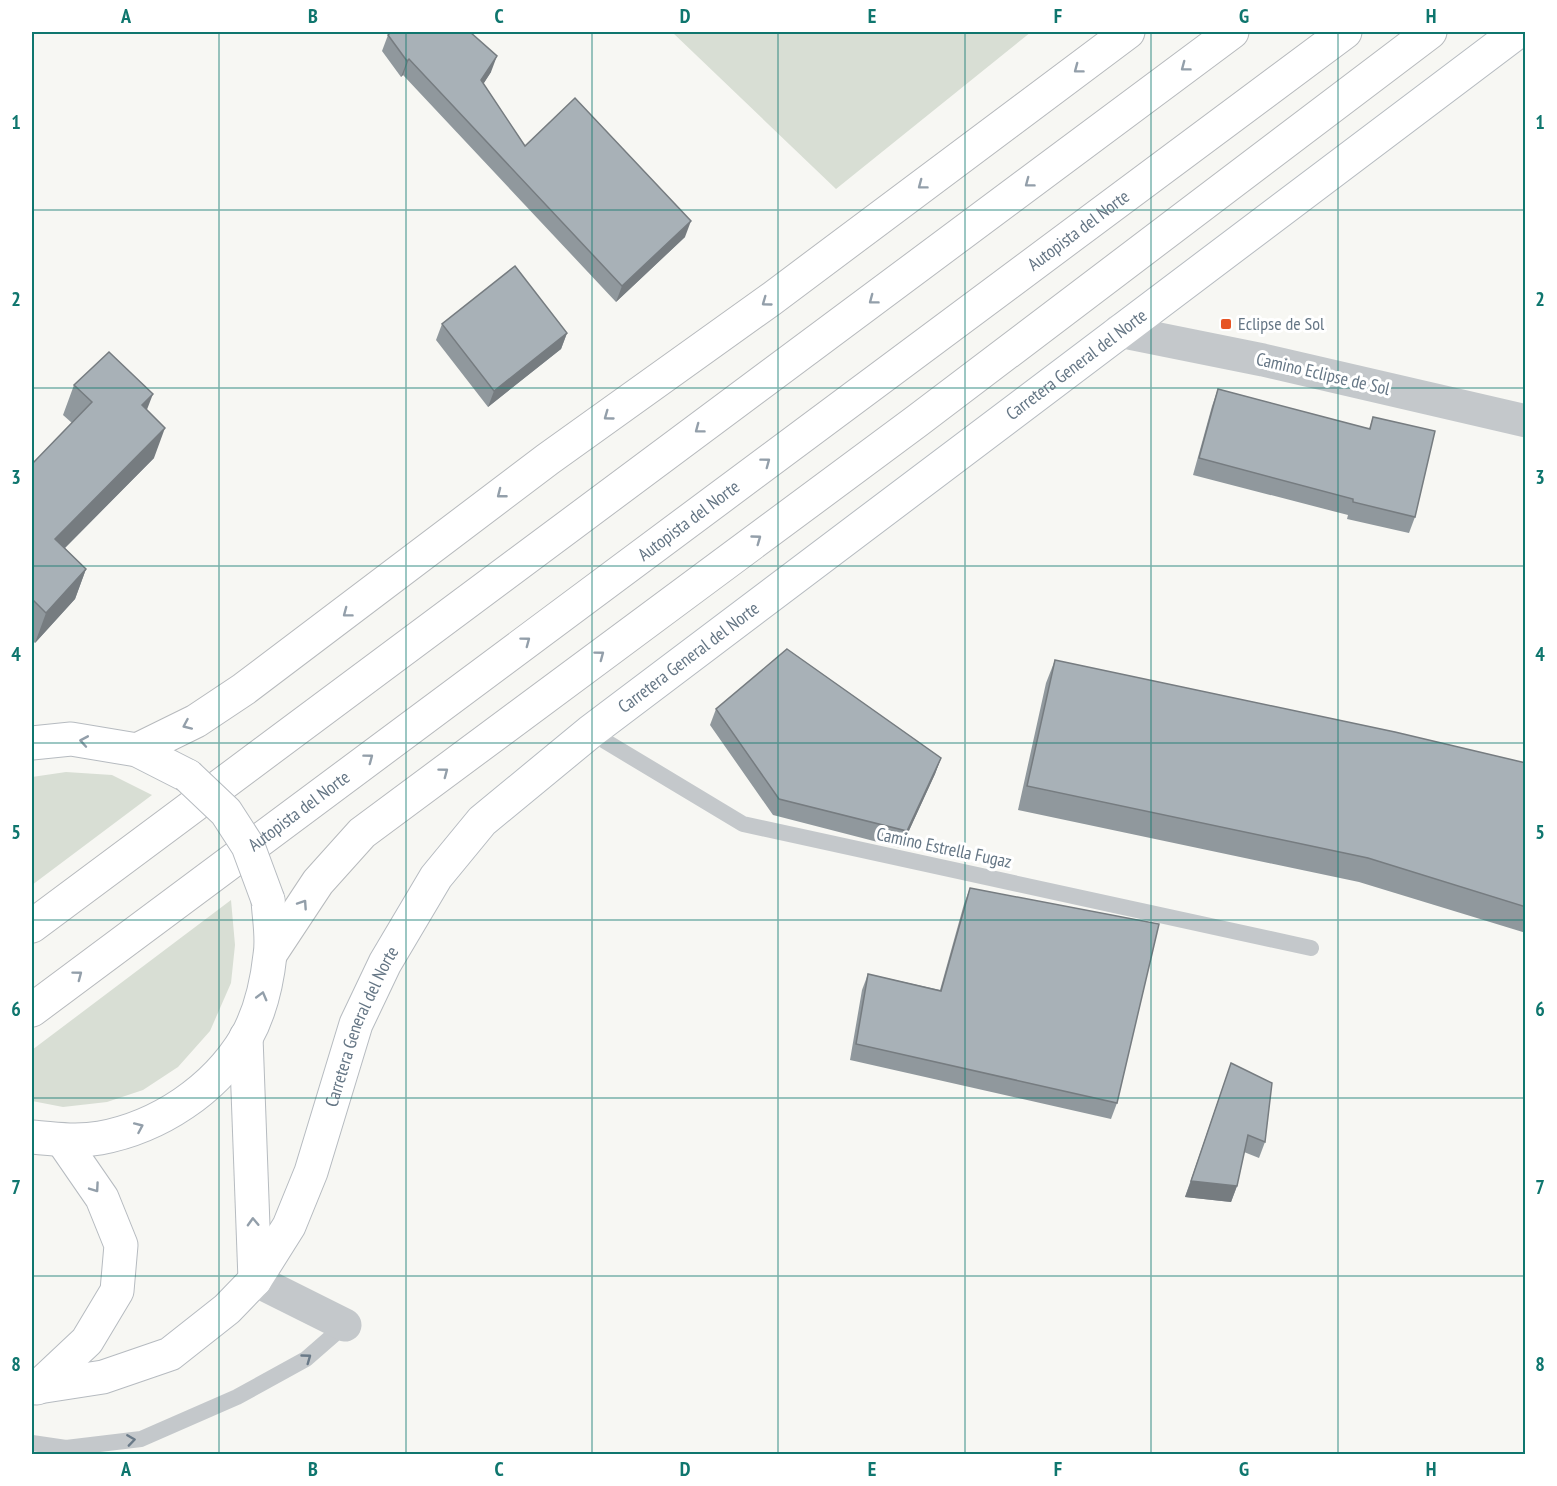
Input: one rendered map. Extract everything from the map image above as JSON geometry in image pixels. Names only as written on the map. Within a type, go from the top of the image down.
[{"type":"main road","points":[[137,750],[196,721],[244,690],[548,459],[779,293],[1128,32]]},
{"type":"main road","points":[[32,926],[1232,32]]},
{"type":"main road","name":"Autopista del Norte","points":[[32,1010],[1345,32]]},
{"type":"main road","points":[[271,953],[318,882],[362,833],[917,421],[1430,32]]},
{"type":"main road","name":"Carretera General del Norte","points":[[34,1388],[103,1377],[170,1354],[227,1309],[255,1280],[289,1226],[311,1172],[356,1024],[385,963],[436,877],[482,821],[590,732],[1516,32]]},
{"type":"main road","points":[[32,743],[71,739],[137,750],[188,776],[226,812],[248,846],[268,900],[271,953],[262,1000],[246,1037],[216,1077],[178,1108],[132,1130],[98,1138],[47,1138]]},
{"type":"main road","points":[[246,1037],[255,1280]]},
{"type":"main road","points":[[34,1388],[87,1341],[117,1291],[121,1245],[102,1198],[47,1138]]},
{"type":"street","name":"Camino Eclipse de Sol","points":[[1119,331],[1263,360],[1526,421]]},
{"type":"street","points":[[255,1280],[345,1325]]},
{"type":"lane","name":"Camino Estrella Fugaz","points":[[590,732],[743,824],[1311,948]]},
{"type":"lane","points":[[32,1443],[66,1448],[141,1439],[237,1397],[306,1359],[345,1325]]},
{"type":"shaded area","points":[[672,32],[1031,32],[836,189]]},
{"type":"shaded area","points":[[66,772],[112,775],[152,795],[32,885],[32,777]]},
{"type":"shaded area","points":[[231,900],[235,945],[231,983],[210,1031],[178,1067],[143,1090],[107,1102],[63,1107],[32,1101],[32,1050]]},
{"type":"building","points":[[391,32],[470,32],[497,56],[481,80],[525,146],[575,98],[691,221],[622,286],[409,59],[407,61],[388,35]]},
{"type":"building","points":[[515,266],[567,333],[494,391],[442,324]]},
{"type":"building","points":[[109,352],[153,394],[142,405],[165,428],[55,539],[86,569],[46,613],[32,599],[32,464],[92,402],[74,385]]},
{"type":"building","points":[[1218,389],[1370,429],[1373,417],[1435,431],[1415,517],[1353,502],[1353,499],[1199,458]]},
{"type":"building","points":[[787,649],[941,758],[907,831],[779,799],[716,709]]},
{"type":"building","points":[[1055,660],[1395,732],[1526,763],[1526,907],[1368,858],[1027,786]]},
{"type":"building","points":[[970,888],[1159,924],[1117,1103],[856,1044],[868,974],[941,991]]},
{"type":"building","points":[[1231,1063],[1272,1083],[1265,1142],[1248,1135],[1237,1186],[1191,1181]]},
{"type":"place","name":"Eclipse de Sol","points":[[1226,324]]}]
